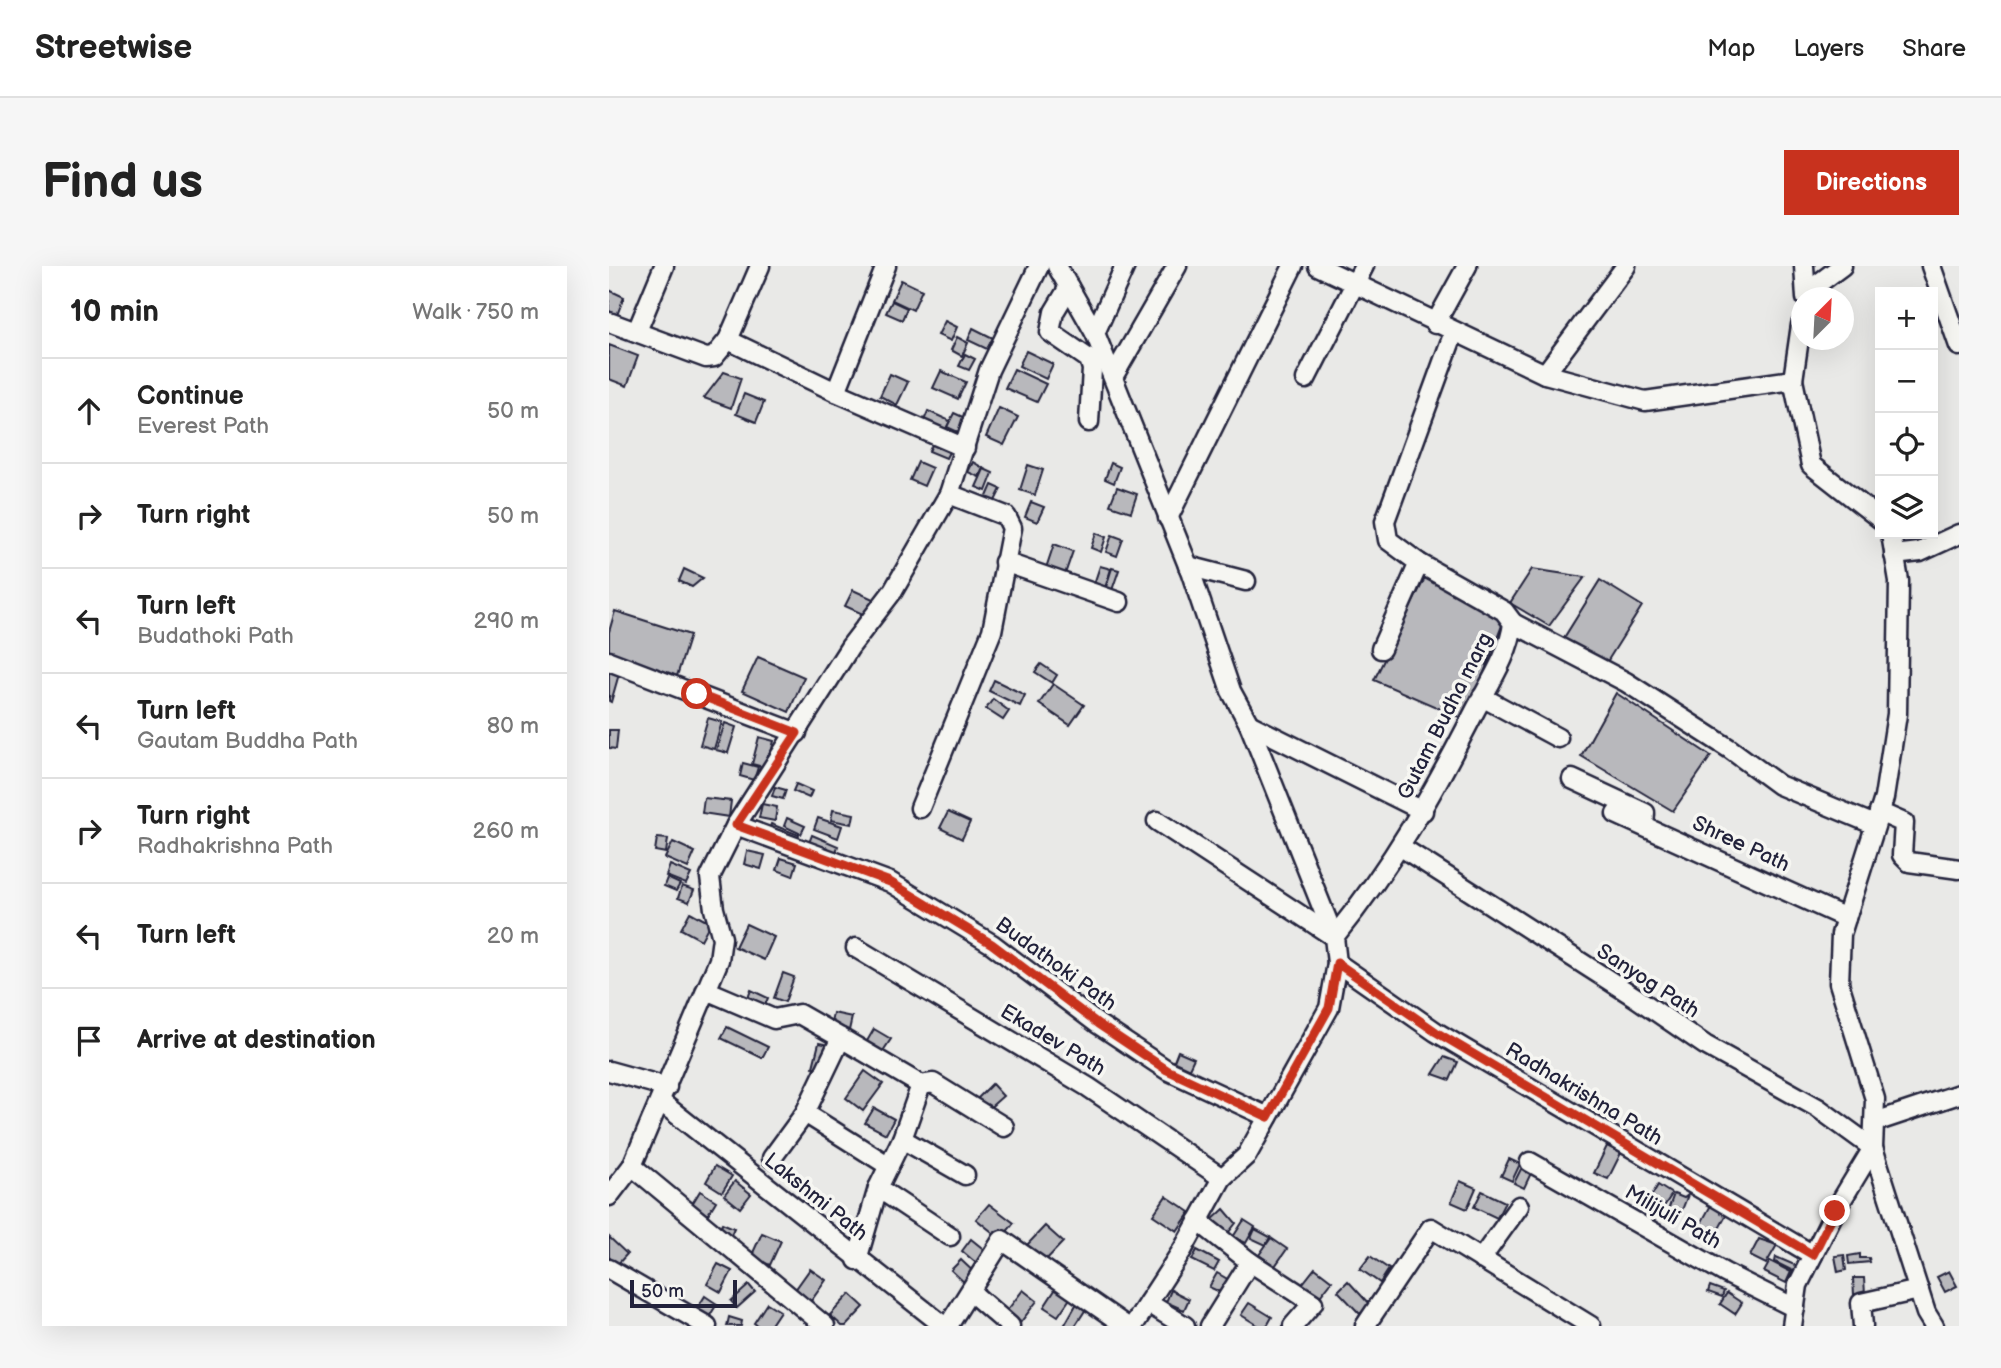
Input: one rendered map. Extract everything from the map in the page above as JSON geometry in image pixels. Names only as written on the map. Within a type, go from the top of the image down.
[{"type":"street","points":[[637,331],[664,266]]},
{"type":"street","points":[[609,322],[706,358],[714,356],[727,340],[760,266]]},
{"type":"street","points":[[836,392],[886,266]]},
{"type":"street","points":[[609,1196],[632,1166],[719,960],[722,939],[714,909],[710,877],[736,825],[850,647],[893,591],[950,494],[989,370],[1039,266]]},
{"type":"street","points":[[1057,266],[1095,333],[1113,377],[1188,566],[1231,691],[1249,724],[1334,937],[1337,963],[1329,1008],[1247,1156],[1222,1178],[1133,1326]]},
{"type":"street","points":[[1095,333],[1125,266]]},
{"type":"street","points":[[1113,377],[1177,266]]},
{"type":"street","points":[[1168,518],[1293,266]]},
{"type":"street","points":[[1318,266],[1435,324],[1545,374],[1644,401],[1793,380]]},
{"type":"street","points":[[1306,379],[1364,266]]},
{"type":"street","points":[[1435,324],[1467,266]]},
{"type":"street","points":[[1545,374],[1626,266]]},
{"type":"street","points":[[1804,266],[1806,287]]},
{"type":"street","points":[[1817,287],[1842,266]]},
{"type":"street","points":[[1931,266],[1959,346]]},
{"type":"street","points":[[1069,287],[1054,313],[1050,332],[1089,359],[1092,369],[1089,422]]},
{"type":"street","name":"Gutam Budha marg","points":[[1334,937],[1401,847],[1423,811],[1512,633],[1513,623],[1504,611],[1419,563],[1388,540],[1385,521],[1454,332]]},
{"type":"street","points":[[727,340],[836,392],[965,448]]},
{"type":"street","points":[[1797,350],[1793,380],[1811,465],[1875,515]]},
{"type":"street","points":[[921,808],[992,631],[1012,528],[1006,516],[950,494]]},
{"type":"street","points":[[1894,555],[1920,552],[1959,534]]},
{"type":"street","points":[[1892,539],[1899,581],[1897,714],[1877,818],[1841,934],[1839,983],[1875,1099],[1873,1148],[1926,1313],[1934,1326]]},
{"type":"street","points":[[1004,562],[1119,602]]},
{"type":"street","points":[[1381,649],[1419,563]]},
{"type":"street","points":[[1188,566],[1247,580]]},
{"type":"street","points":[[1513,623],[1626,682],[1730,749],[1779,785],[1877,818],[1904,823],[1902,855],[1909,862],[1959,869]]},
{"type":"street","points":[[609,661],[797,733]]},
{"type":"street","points":[[1482,697],[1558,738]]},
{"type":"street","points":[[1249,724],[1423,811]]},
{"type":"street","points":[[1572,779],[1645,813],[1643,826]]},
{"type":"street","name":"Shree Path","points":[[1616,814],[1846,918]]},
{"type":"street","points":[[1157,821],[1334,937]]},
{"type":"street","name":"Budathoki Path","points":[[736,825],[890,882],[992,944],[1098,1024],[1167,1070],[1268,1117]]},
{"type":"street","name":"Sanyog Path","points":[[1401,847],[1705,1045],[1818,1108],[1873,1148]]},
{"type":"street","name":"Ekadev Path","points":[[856,947],[1088,1087],[1222,1178]]},
{"type":"street","name":"Radhakrishna Path","points":[[1337,963],[1436,1032],[1813,1255]]},
{"type":"street","points":[[702,998],[774,1020],[799,1014],[921,1085],[933,1083],[1004,1126]]},
{"type":"street","points":[[772,1158],[805,1113],[841,1038]]},
{"type":"street","points":[[609,1071],[664,1094]]},
{"type":"street","points":[[857,1260],[878,1188],[902,1139],[921,1085]]},
{"type":"street","name":"Lakshmi Path","points":[[664,1094],[857,1260],[946,1326]]},
{"type":"street","points":[[1875,1122],[1959,1094]]},
{"type":"street","points":[[805,1113],[889,1166]]},
{"type":"street","points":[[902,1139],[965,1175]]},
{"type":"street","points":[[1794,1317],[1798,1285],[1873,1148]]},
{"type":"street","name":"Milijuli Path","points":[[1530,1162],[1725,1273],[1794,1317]]},
{"type":"street","points":[[632,1166],[825,1326]]},
{"type":"street","points":[[878,1188],[950,1236]]},
{"type":"street","points":[[1481,1259],[1519,1206]]},
{"type":"street","points":[[1198,1221],[1250,1262],[1313,1303],[1293,1326]]},
{"type":"street","points":[[1365,1326],[1431,1228],[1591,1326]]},
{"type":"street","points":[[946,1326],[971,1293],[1002,1240],[1126,1326]]},
{"type":"street","points":[[1210,1326],[1250,1262]]},
{"type":"street","points":[[609,1269],[707,1326]]},
{"type":"street","points":[[1863,1326],[1861,1303],[1919,1290]]},
{"type":"street","points":[[971,1293],[1010,1326]]},
{"type":"street","points":[[1148,1303],[1185,1326]]},
{"type":"building","points":[[901,280],[922,290],[913,310],[892,300]]},
{"type":"building","points":[[609,290],[624,297],[617,315],[609,311]]},
{"type":"building","points":[[892,301],[907,308],[902,320],[886,313]]},
{"type":"building","points":[[945,321],[957,327],[951,341],[938,335]]},
{"type":"building","points":[[973,328],[993,338],[987,349],[968,340]]},
{"type":"building","points":[[957,337],[968,343],[962,356],[951,350]]},
{"type":"building","points":[[609,345],[638,356],[627,386],[609,379]]},
{"type":"building","points":[[1026,351],[1053,364],[1046,379],[1019,366]]},
{"type":"building","points":[[965,354],[975,359],[969,370],[959,366]]},
{"type":"building","points":[[1014,369],[1046,384],[1037,402],[1005,388]]},
{"type":"building","points":[[941,371],[966,382],[958,399],[933,388]]},
{"type":"building","points":[[724,372],[741,378],[731,408],[704,398]]},
{"type":"building","points":[[890,374],[908,382],[897,405],[880,396]]},
{"type":"building","points":[[744,394],[764,402],[756,422],[736,414]]},
{"type":"building","points":[[999,408],[1018,417],[1004,445],[986,437]]},
{"type":"building","points":[[928,411],[950,421],[944,433],[923,423]]},
{"type":"building","points":[[954,413],[965,418],[958,432],[947,427]]},
{"type":"building","points":[[934,441],[951,448],[946,458],[929,451]]},
{"type":"building","points":[[918,462],[932,468],[924,486],[910,480]]},
{"type":"building","points":[[973,462],[983,468],[979,477],[968,472]]},
{"type":"building","points":[[1111,463],[1120,467],[1114,483],[1105,479]]},
{"type":"building","points":[[1028,465],[1043,470],[1035,495],[1020,490]]},
{"type":"building","points":[[984,469],[993,473],[986,491],[976,487]]},
{"type":"building","points":[[992,485],[1001,489],[993,505],[985,501]]},
{"type":"building","points":[[1117,487],[1137,494],[1131,512],[1110,505]]},
{"type":"building","points":[[1031,502],[1044,507],[1037,522],[1025,517]]},
{"type":"building","points":[[1096,533],[1106,537],[1101,552],[1091,548]]},
{"type":"building","points":[[1112,535],[1123,539],[1117,556],[1106,552]]},
{"type":"building","points":[[1054,544],[1073,551],[1065,574],[1046,568]]},
{"type":"building","points":[[1100,566],[1111,569],[1104,591],[1093,587]]},
{"type":"building","points":[[1112,568],[1119,570],[1111,593],[1105,590]]},
{"type":"building","points":[[684,569],[703,578],[692,587],[679,581]]},
{"type":"building","points":[[1532,569],[1585,577],[1549,626],[1510,603]]},
{"type":"building","points":[[1427,574],[1504,620],[1466,720],[1374,680]]},
{"type":"building","points":[[1600,580],[1642,606],[1605,665],[1562,641]]},
{"type":"building","points":[[853,590],[873,599],[865,615],[845,606]]},
{"type":"building","points":[[615,611],[690,635],[677,676],[609,654],[609,632]]},
{"type":"building","points":[[758,657],[804,677],[789,712],[742,691]]},
{"type":"building","points":[[1041,664],[1057,675],[1052,683],[1035,672]]},
{"type":"building","points":[[609,671],[619,674],[611,702],[609,701]]},
{"type":"building","points":[[994,680],[1025,695],[1020,706],[989,691]]},
{"type":"building","points":[[1053,684],[1084,705],[1070,725],[1039,704]]},
{"type":"building","points":[[1616,693],[1711,756],[1673,811],[1581,756]]},
{"type":"building","points":[[993,699],[1009,711],[1003,720],[986,709]]},
{"type":"building","points":[[708,718],[722,722],[714,749],[700,745]]},
{"type":"building","points":[[725,723],[736,727],[728,753],[716,750]]},
{"type":"building","points":[[609,730],[618,730],[616,749],[609,748]]},
{"type":"building","points":[[759,737],[774,741],[767,768],[752,764]]},
{"type":"building","points":[[743,763],[758,767],[754,780],[740,776]]},
{"type":"building","points":[[796,784],[812,791],[809,798],[793,791]]},
{"type":"building","points":[[775,787],[786,790],[783,799],[772,796]]},
{"type":"building","points":[[704,798],[731,801],[729,817],[702,813]]},
{"type":"building","points":[[762,804],[777,807],[775,821],[759,818]]},
{"type":"building","points":[[833,810],[854,814],[852,824],[831,820]]},
{"type":"building","points":[[948,812],[970,822],[962,839],[940,828]]},
{"type":"building","points":[[787,818],[805,826],[801,834],[784,826]]},
{"type":"building","points":[[818,818],[842,826],[838,838],[814,829]]},
{"type":"building","points":[[771,824],[799,835],[795,846],[767,835]]},
{"type":"building","points":[[812,835],[838,846],[834,858],[807,848]]},
{"type":"building","points":[[657,838],[668,839],[666,853],[655,851]]},
{"type":"building","points":[[673,842],[695,852],[688,868],[665,858]]},
{"type":"building","points":[[747,851],[765,855],[761,869],[744,864]]},
{"type":"building","points":[[781,858],[797,863],[793,876],[777,870]]},
{"type":"building","points":[[670,865],[691,874],[686,884],[666,876]]},
{"type":"building","points":[[667,878],[680,884],[676,891],[664,886]]},
{"type":"building","points":[[682,886],[694,890],[689,902],[678,898]]},
{"type":"building","points":[[690,912],[710,923],[701,940],[681,929]]},
{"type":"building","points":[[746,924],[774,937],[764,960],[735,947]]},
{"type":"building","points":[[783,973],[794,977],[785,1002],[774,998]]},
{"type":"building","points":[[751,990],[768,998],[765,1005],[748,998]]},
{"type":"building","points":[[833,1013],[852,1017],[848,1035],[829,1031]]},
{"type":"building","points":[[727,1027],[768,1047],[762,1058],[721,1038]]},
{"type":"building","points":[[874,1029],[891,1039],[879,1057],[863,1048]]},
{"type":"building","points":[[819,1043],[830,1045],[825,1069],[813,1067]]},
{"type":"building","points":[[1178,1051],[1194,1058],[1186,1075],[1171,1069]]},
{"type":"building","points":[[1444,1057],[1458,1062],[1450,1080],[1433,1074]]},
{"type":"building","points":[[865,1071],[883,1084],[863,1111],[846,1098]]},
{"type":"building","points":[[992,1084],[1003,1096],[986,1111],[976,1100]]},
{"type":"building","points":[[874,1108],[894,1119],[886,1134],[865,1123]]},
{"type":"building","points":[[1607,1146],[1621,1153],[1608,1179],[1594,1173]]},
{"type":"building","points":[[1509,1159],[1520,1164],[1512,1181],[1501,1176]]},
{"type":"building","points":[[715,1166],[732,1176],[722,1192],[706,1182]]},
{"type":"building","points":[[1522,1167],[1532,1171],[1524,1188],[1514,1183]]},
{"type":"building","points":[[735,1181],[751,1194],[740,1208],[724,1195]]},
{"type":"building","points":[[1460,1181],[1476,1188],[1467,1209],[1451,1202]]},
{"type":"building","points":[[1658,1185],[1672,1194],[1661,1211],[1648,1202]]},
{"type":"building","points":[[700,1191],[716,1201],[705,1219],[689,1209]]},
{"type":"building","points":[[1482,1191],[1505,1202],[1497,1218],[1474,1207]]},
{"type":"building","points":[[1674,1194],[1684,1198],[1688,1195],[1680,1215],[1668,1210]]},
{"type":"building","points":[[1166,1196],[1190,1212],[1177,1231],[1153,1215]]},
{"type":"building","points":[[989,1204],[1014,1223],[1001,1239],[976,1219]]},
{"type":"building","points":[[1711,1205],[1727,1214],[1715,1236],[1699,1227]]},
{"type":"building","points":[[1224,1209],[1236,1223],[1225,1237],[1211,1221]]},
{"type":"building","points":[[1244,1220],[1255,1227],[1246,1243],[1233,1237]]},
{"type":"building","points":[[722,1223],[734,1228],[729,1239],[717,1233]]},
{"type":"building","points":[[1045,1226],[1063,1242],[1044,1262],[1027,1245]]},
{"type":"building","points":[[1255,1229],[1270,1237],[1266,1245],[1251,1238]]},
{"type":"building","points":[[762,1233],[781,1241],[770,1265],[751,1257]]},
{"type":"building","points":[[609,1237],[627,1254],[617,1265],[609,1257]]},
{"type":"building","points":[[1271,1238],[1287,1249],[1275,1266],[1259,1255]]},
{"type":"building","points":[[971,1239],[992,1256],[982,1268],[962,1251]]},
{"type":"building","points":[[1759,1239],[1777,1245],[1766,1264],[1750,1256]]},
{"type":"building","points":[[1197,1250],[1219,1262],[1214,1271],[1192,1260]]},
{"type":"building","points":[[1860,1254],[1860,1258],[1869,1258],[1870,1262],[1849,1264],[1848,1256]]},
{"type":"building","points":[[1844,1255],[1846,1270],[1838,1272],[1835,1256]]},
{"type":"building","points":[[1370,1256],[1389,1269],[1380,1283],[1360,1269]]},
{"type":"building","points":[[1776,1257],[1797,1266],[1795,1272],[1775,1262]]},
{"type":"building","points":[[961,1260],[978,1276],[968,1286],[951,1270]]},
{"type":"building","points":[[1770,1261],[1791,1272],[1786,1283],[1764,1272]]},
{"type":"building","points":[[718,1264],[732,1271],[721,1292],[707,1284]]},
{"type":"building","points":[[1315,1268],[1332,1281],[1317,1300],[1300,1287]]},
{"type":"building","points":[[810,1269],[826,1280],[811,1301],[795,1290]]},
{"type":"building","points":[[1949,1271],[1957,1286],[1945,1292],[1937,1277]]},
{"type":"building","points":[[1217,1273],[1229,1280],[1222,1293],[1209,1287]]},
{"type":"building","points":[[1853,1278],[1864,1278],[1865,1294],[1854,1295]]},
{"type":"building","points":[[1348,1281],[1370,1305],[1360,1314],[1338,1291]]},
{"type":"building","points":[[749,1285],[755,1292],[737,1308],[731,1301]]},
{"type":"building","points":[[1710,1286],[1724,1291],[1722,1297],[1708,1292]]},
{"type":"building","points":[[1057,1287],[1071,1297],[1058,1316],[1044,1307]]},
{"type":"building","points":[[1023,1290],[1037,1301],[1020,1323],[1006,1312]]},
{"type":"building","points":[[1171,1290],[1189,1299],[1184,1310],[1166,1302]]},
{"type":"building","points":[[1727,1293],[1742,1303],[1735,1314],[1720,1304]]},
{"type":"building","points":[[850,1294],[864,1307],[846,1326],[842,1326],[830,1315]]},
{"type":"building","points":[[705,1296],[717,1304],[707,1320],[695,1312]]},
{"type":"building","points":[[767,1303],[780,1311],[770,1326],[758,1326],[754,1323]]},
{"type":"building","points":[[1077,1303],[1086,1309],[1075,1326],[1064,1326]]},
{"type":"building","points":[[1249,1303],[1272,1317],[1267,1326],[1259,1326],[1241,1315]]},
{"type":"building","points":[[729,1317],[742,1321],[741,1326],[727,1326]]},
{"type":"route","points":[[697,694],[797,733],[736,825],[890,882],[992,944],[1098,1024],[1167,1070],[1268,1117],[1329,1008],[1337,963],[1436,1032],[1614,1140],[1813,1255],[1835,1211]]}]
